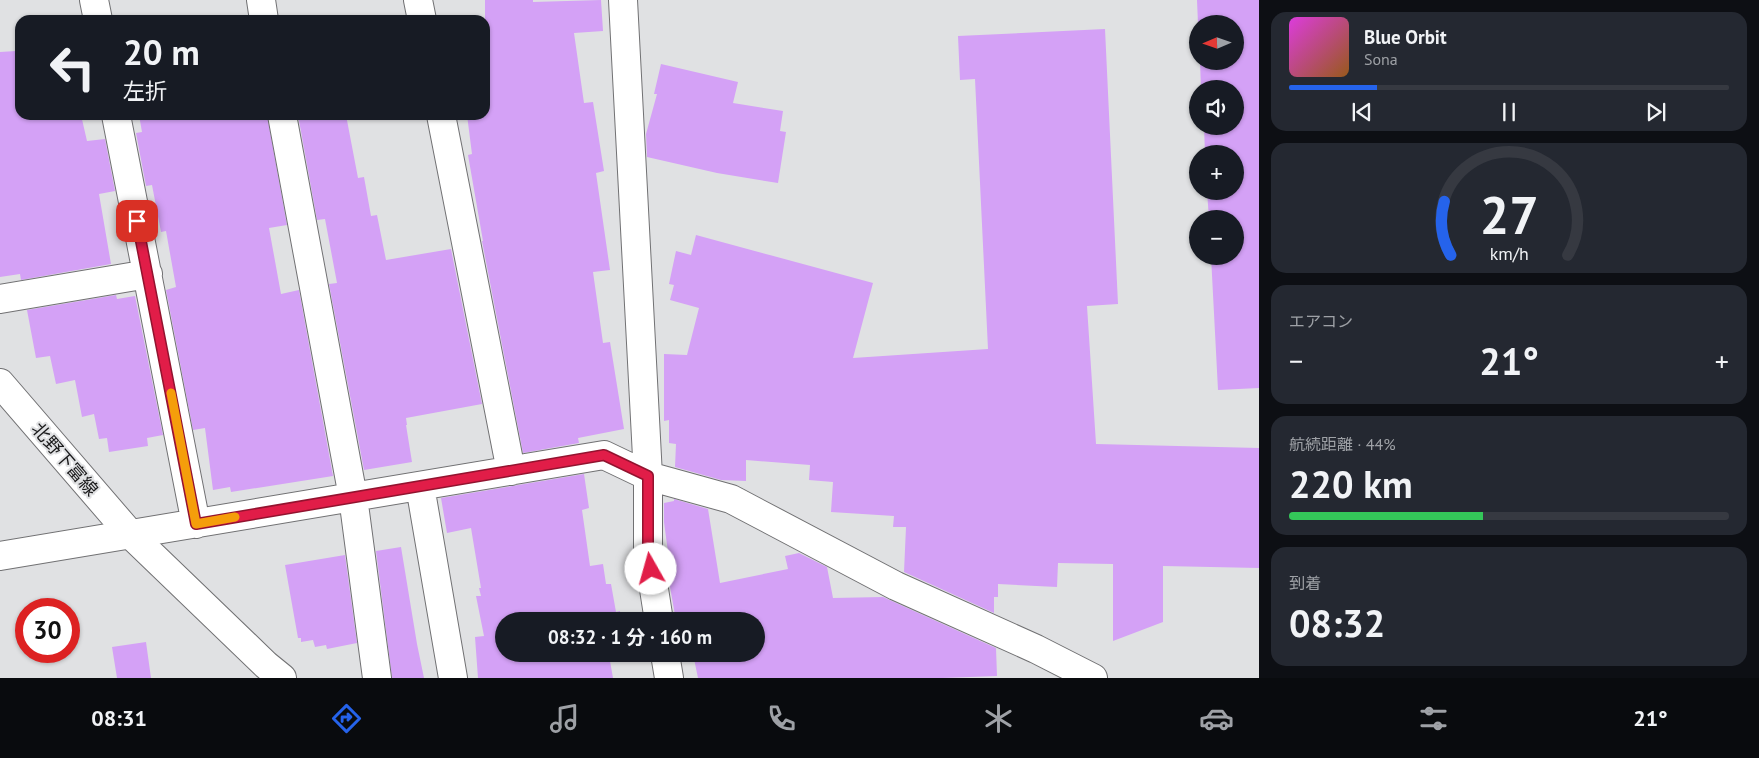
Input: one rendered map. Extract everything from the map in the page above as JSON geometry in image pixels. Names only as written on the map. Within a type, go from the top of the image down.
[{"type":"street","points":[[94,0],[97,15]]},
{"type":"street","points":[[261,0],[263,15]]},
{"type":"street","points":[[418,0],[421,15]]},
{"type":"street","points":[[623,0],[648,476],[648,551],[658,612]]},
{"type":"street","points":[[117,120],[196,524]]},
{"type":"street","points":[[283,120],[353,497],[377,678]]},
{"type":"street","points":[[442,120],[511,471]]},
{"type":"street","points":[[0,299],[148,274]]},
{"type":"street","name":"北野下富線","points":[[0,383],[131,535],[266,665],[282,678]]},
{"type":"street","points":[[0,556],[604,455],[648,476],[731,499],[896,586],[1093,678]]},
{"type":"street","points":[[420,486],[453,678]]},
{"type":"street","points":[[666,662],[669,678]]},
{"type":"building","points":[[485,0],[533,0],[533,2],[601,0],[603,31],[574,33],[584,103],[593,102],[604,171],[596,173],[610,270],[593,272],[603,343],[610,342],[624,429],[578,438],[579,443],[523,453],[482,241],[468,155],[472,154],[468,120],[490,120],[490,15],[485,15]]},
{"type":"building","points":[[1197,0],[1259,0],[1259,388],[1218,390],[1211,265],[1244,265],[1244,210],[1208,210],[1208,200],[1244,200],[1244,145],[1205,145],[1204,135],[1244,135],[1244,80],[1201,80],[1200,70],[1244,70],[1244,15],[1198,15]]},
{"type":"building","points":[[1105,29],[1118,304],[1087,306],[1096,444],[1259,448],[1259,568],[1163,566],[1163,622],[1113,641],[1113,564],[1058,563],[1057,587],[998,584],[998,597],[994,597],[994,613],[904,572],[906,527],[893,527],[894,516],[831,512],[833,482],[809,480],[810,465],[746,460],[746,481],[721,480],[675,467],[676,444],[669,443],[669,420],[664,421],[664,354],[687,355],[699,308],[670,300],[674,285],[669,284],[676,251],[691,255],[696,235],[873,283],[853,358],[988,349],[975,79],[960,80],[958,36]]},
{"type":"building","points":[[15,51],[15,120],[82,120],[87,141],[105,139],[115,191],[99,194],[111,264],[21,280],[20,274],[0,277],[0,52]]},
{"type":"building","points":[[661,64],[738,82],[733,103],[783,111],[780,131],[786,132],[778,183],[717,173],[647,157],[646,134],[657,94],[654,94]]},
{"type":"building","points":[[140,120],[268,120],[287,225],[269,228],[281,294],[299,290],[333,476],[231,492],[230,487],[213,490],[205,428],[193,430],[166,290],[176,287],[166,231],[161,232],[152,185],[146,186],[136,133],[142,132]]},
{"type":"building","points":[[299,120],[347,120],[358,178],[364,177],[371,216],[377,215],[386,260],[451,249],[482,404],[406,418],[412,462],[364,470],[329,284],[337,283],[325,219],[317,220]]},
{"type":"building","points":[[116,295],[117,299],[135,296],[163,435],[147,438],[148,446],[109,452],[107,438],[99,439],[94,414],[82,417],[75,380],[56,384],[50,356],[36,358],[27,310]]},
{"type":"building","points":[[584,474],[589,508],[582,510],[590,566],[603,564],[606,584],[611,584],[616,612],[495,612],[495,662],[610,662],[613,678],[478,678],[475,637],[484,636],[476,596],[481,596],[479,588],[481,588],[471,528],[447,533],[441,498]]},
{"type":"building","points":[[674,499],[708,509],[720,583],[788,569],[785,556],[799,553],[827,567],[833,598],[883,597],[996,648],[997,676],[943,678],[698,678],[695,662],[765,662],[765,612],[674,612],[664,553],[668,552],[664,522],[664,503],[674,501]]},
{"type":"building","points":[[401,547],[424,678],[392,678],[376,551]]},
{"type":"building","points":[[345,555],[357,643],[327,649],[326,645],[315,647],[313,640],[301,642],[301,638],[298,638],[285,565]]},
{"type":"building","points":[[146,642],[151,678],[117,678],[112,647]]},
{"type":"slow traffic","points":[[171,393],[196,524],[235,517]]},
{"type":"route","points":[[137,221],[196,524],[604,455],[648,476],[648,551],[651,569]]}]
